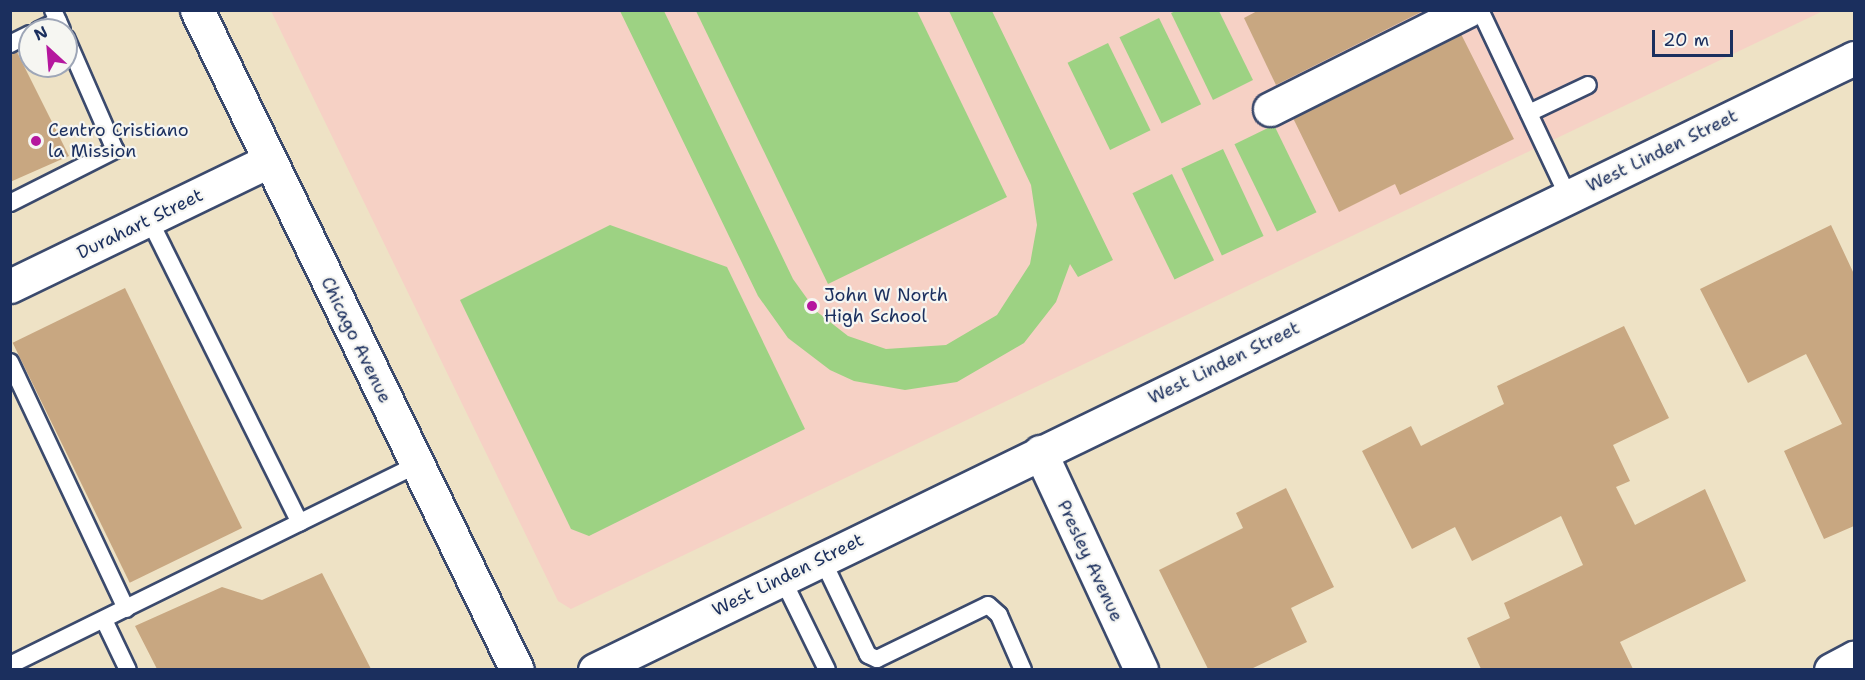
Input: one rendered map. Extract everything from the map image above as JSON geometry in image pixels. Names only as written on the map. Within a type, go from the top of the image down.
[{"type":"main road","name":"Chicago Avenue","points":[[197,10],[517,669]]},
{"type":"main road","points":[[1270,109],[1468,10]]},
{"type":"main road","name":"West Linden Street","points":[[595,669],[1854,58]]},
{"type":"main road","name":"Durahart Street","points":[[10,286],[269,161]]},
{"type":"main road","name":"Presley Avenue","points":[[1040,452],[1141,669]]},
{"type":"main road","points":[[1831,669],[1854,658]]},
{"type":"lane","points":[[1480,10],[1568,196]]},
{"type":"lane","points":[[10,202],[115,150],[78,65]]},
{"type":"lane","points":[[1529,113],[1588,85]]},
{"type":"lane","points":[[149,219],[300,523]]},
{"type":"lane","points":[[10,362],[126,609]]},
{"type":"lane","points":[[10,665],[417,465]]},
{"type":"lane","points":[[822,559],[868,655],[877,659],[988,605],[999,615],[1023,669]]},
{"type":"lane","points":[[782,578],[827,669]]},
{"type":"lane","points":[[104,620],[128,669]]},
{"type":"shaded area","name":"John W North High School","points":[[271,11],[1823,11],[571,609],[558,601]]},
{"type":"green space","points":[[620,11],[664,11],[793,279],[816,311],[848,336],[886,349],[946,345],[997,315],[1030,264],[1037,225],[1031,185],[949,11],[992,11],[1113,260],[1078,277],[1070,264],[1056,302],[1024,343],[957,382],[905,390],[854,381],[830,370],[788,338],[758,296]]},
{"type":"green space","points":[[696,11],[917,11],[1007,197],[828,284]]},
{"type":"green space","points":[[1219,11],[1253,80],[1213,100],[1171,13]]},
{"type":"green space","points":[[1159,18],[1201,104],[1162,124],[1119,37]]},
{"type":"green space","points":[[1108,43],[1151,130],[1110,150],[1068,63]]},
{"type":"green space","points":[[1274,125],[1317,212],[1277,231],[1234,144]]},
{"type":"green space","points":[[1223,149],[1264,236],[1222,255],[1181,168]]},
{"type":"green space","points":[[1172,174],[1214,260],[1175,280],[1132,193]]},
{"type":"green space","points":[[610,225],[727,267],[805,429],[589,536],[571,529],[460,300]]},
{"type":"building","points":[[1259,10],[1425,10],[1276,85],[1244,18]]},
{"type":"building","points":[[1461,34],[1514,139],[1400,195],[1395,184],[1339,212],[1293,118]]},
{"type":"building","points":[[17,52],[18,78],[30,78],[69,156],[10,182],[10,54]]},
{"type":"building","points":[[1831,225],[1854,274],[1854,526],[1824,539],[1784,451],[1842,424],[1806,354],[1748,383],[1700,289]]},
{"type":"building","points":[[125,288],[242,528],[130,583],[13,343]]},
{"type":"building","points":[[1624,326],[1669,418],[1613,445],[1630,481],[1616,487],[1635,525],[1705,489],[1746,581],[1620,642],[1633,669],[1481,669],[1467,638],[1510,618],[1504,603],[1583,565],[1561,516],[1472,561],[1455,527],[1412,549],[1362,451],[1411,426],[1421,446],[1504,404],[1497,386]]},
{"type":"building","points":[[1286,488],[1334,587],[1291,608],[1307,642],[1251,669],[1208,669],[1159,570],[1243,528],[1236,513]]},
{"type":"building","points":[[322,573],[371,669],[157,669],[135,626],[222,587],[262,600]]},
{"type":"place","name":"Centro Cristiano la Mission","points":[[36,141]]},
{"type":"place","name":"John W North High School","points":[[812,306]]}]
